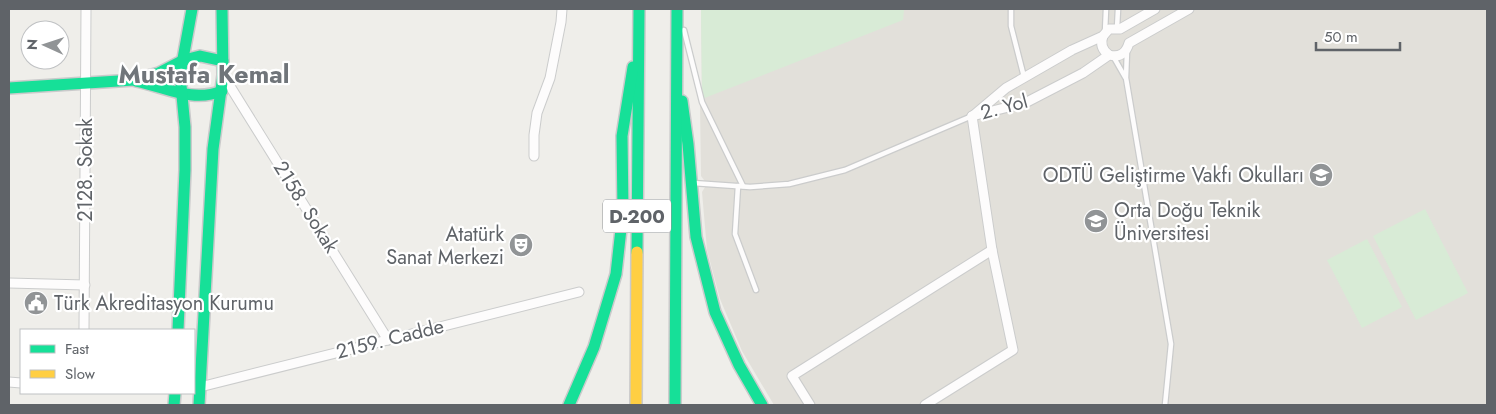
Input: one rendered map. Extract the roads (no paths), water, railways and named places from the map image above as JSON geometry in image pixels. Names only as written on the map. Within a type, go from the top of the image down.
[{"type":"main road","points":[[178,329],[186,170],[184,109],[181,94],[182,60],[192,9]]},
{"type":"main road","points":[[199,405],[197,387],[213,149],[223,74],[222,9]]},
{"type":"main road","name":"D-200","points":[[636,405],[639,9]]},
{"type":"main road","name":"D-200","points":[[675,405],[677,64],[680,12]]},
{"type":"main road","points":[[570,405],[594,347],[616,274],[623,211],[622,136],[639,26]]},
{"type":"main road","points":[[131,81],[161,72],[189,57],[201,55],[223,61]]},
{"type":"main road","points":[[677,64],[688,144],[696,237],[715,312],[738,365],[762,405]]},
{"type":"main road","points":[[9,88],[131,81],[149,83],[181,94],[206,97],[213,96],[222,91]]},
{"type":"street","name":"2128. Sokak","points":[[84,329],[86,9]]},
{"type":"street","points":[[534,156],[537,113],[550,78],[562,9]]},
{"type":"street","name":"2. Yol","points":[[972,116],[1006,88],[1113,28],[1119,28],[1154,9]]},
{"type":"street","name":"2. Yol","points":[[972,116],[1025,103],[1083,73],[1111,55],[1123,54],[1128,46],[1189,9]]},
{"type":"street","points":[[1119,28],[1127,34],[1128,46]]},
{"type":"street","points":[[1104,34],[1101,44],[1106,52],[1111,55]]},
{"type":"street","name":"2158. Sokak","points":[[223,74],[388,340]]},
{"type":"street","points":[[925,405],[1013,350],[992,250],[972,116]]},
{"type":"street","points":[[810,405],[792,376],[992,250]]},
{"type":"street","points":[[9,283],[84,285]]},
{"type":"street","name":"2159. Cadde","points":[[197,387],[579,292]]},
{"type":"lane","points":[[1011,9],[1011,26],[1024,78]]},
{"type":"lane","points":[[1104,34],[1106,9]]},
{"type":"lane","points":[[1118,9],[1119,28]]},
{"type":"lane","points":[[684,28],[702,102],[741,186],[735,234],[756,290]]},
{"type":"lane","points":[[1128,46],[1126,78],[1171,344],[1164,405]]},
{"type":"lane","points":[[1111,55],[1126,78]]},
{"type":"lane","points":[[691,183],[741,186],[789,184],[845,170],[972,116]]},
{"type":"place","name":"ODTÜ Geliştirme Vakfı Okulları","points":[[1321,175]]},
{"type":"place","name":"Orta Doğu Teknik Üniversitesi","points":[[1096,221]]},
{"type":"place","name":"Atatürk Sanat Merkezi","points":[[521,245]]},
{"type":"place","name":"Türk Akreditasyon Kurumu","points":[[36,303]]},
{"type":"district","name":"Mustafa Kemal","points":[[204,74]]}]
